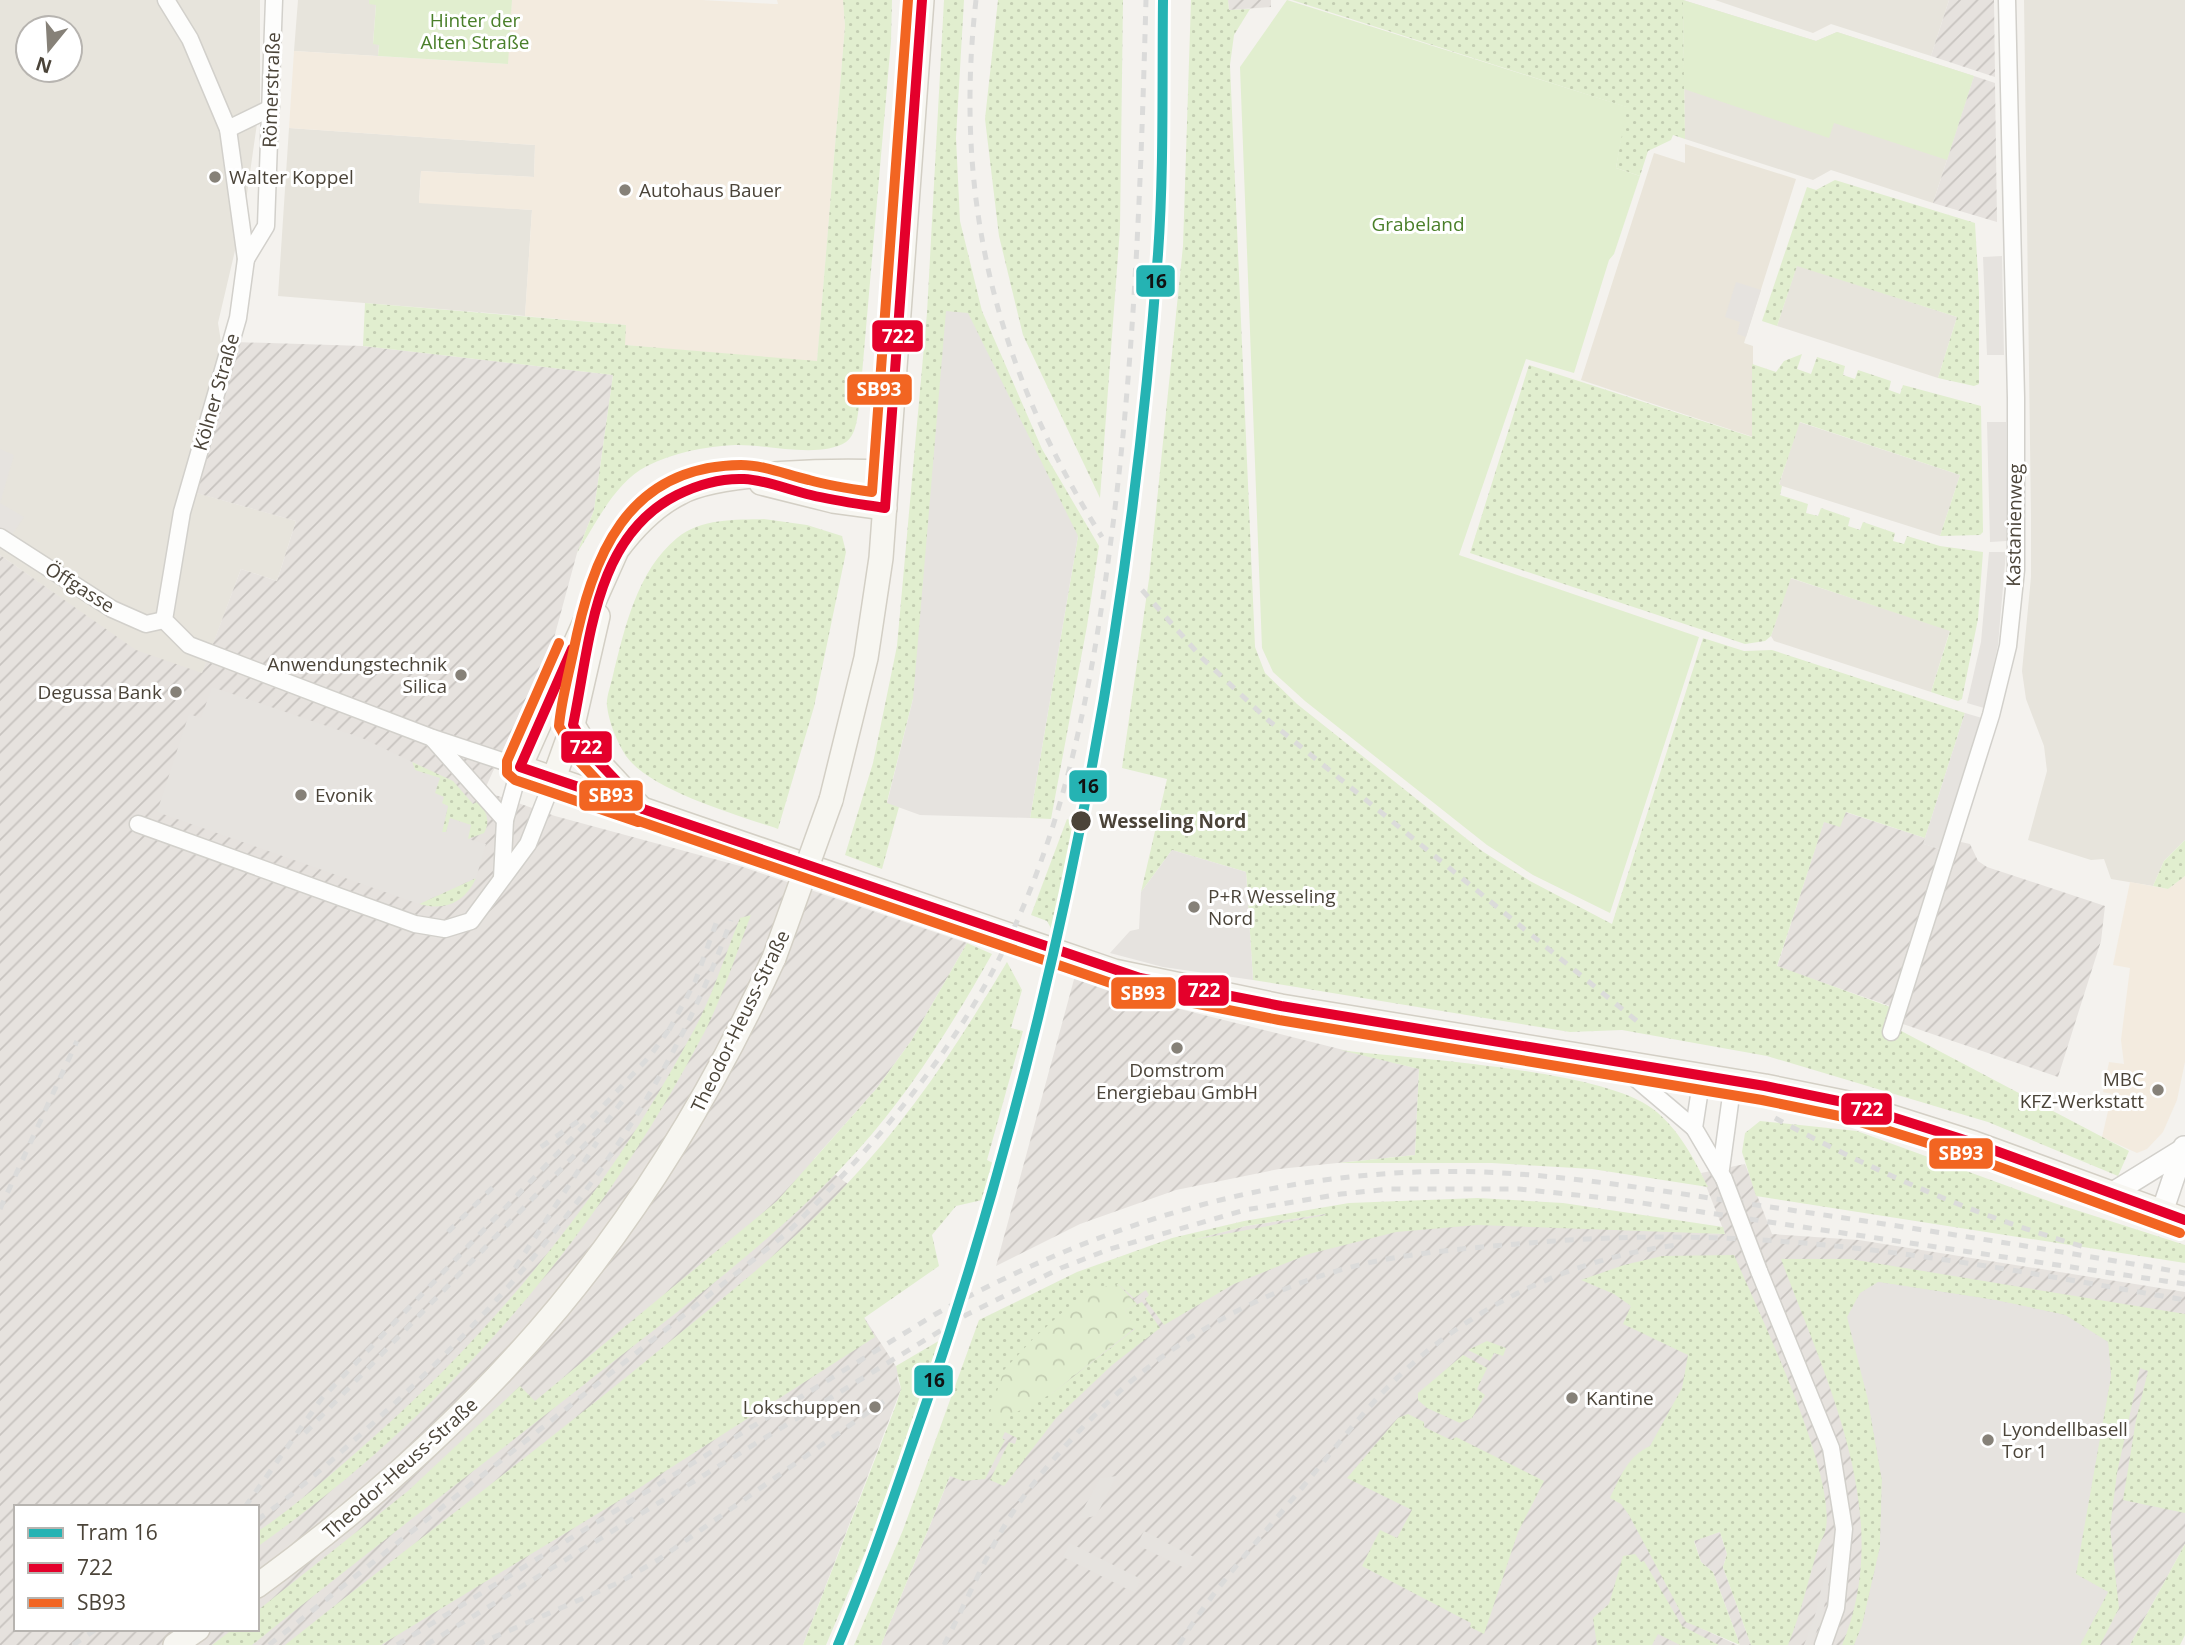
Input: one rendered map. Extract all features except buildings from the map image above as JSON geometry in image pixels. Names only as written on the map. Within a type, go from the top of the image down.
[{"type":"main road","name":"Theodor-Heuss-Straße","points":[[259,1584],[356,1511],[406,1466],[487,1390],[563,1306],[653,1183],[726,1057],[774,957],[831,800],[866,658],[881,558],[922,0]]},
{"type":"main road","points":[[887,472],[838,470],[704,484],[661,504],[628,535],[607,573],[520,767],[1140,978],[1280,1006],[1734,1081],[1848,1103],[2185,1220]]},
{"type":"main road","points":[[744,479],[833,501],[885,508]]},
{"type":"main road","points":[[554,778],[573,724],[607,573]]},
{"type":"main road","points":[[573,724],[590,753],[643,809]]},
{"type":"main road","points":[[174,1645],[195,1631]]},
{"type":"street","name":"Kölner Straße","points":[[164,620],[181,512],[238,318],[246,259],[228,129],[191,39],[166,0]]},
{"type":"street","name":"Römerstraße","points":[[246,259],[265,226],[274,0]]},
{"type":"street","name":"Kastanienweg","points":[[1891,1032],[1991,715],[2008,646],[2016,570],[2016,398],[2007,0]]},
{"type":"street","points":[[228,129],[271,108]]},
{"type":"street","name":"Öffgasse","points":[[0,537],[113,609],[146,624],[164,620]]},
{"type":"street","points":[[164,620],[188,645],[430,737],[520,767],[505,820],[502,878]]},
{"type":"street","points":[[430,737],[505,820]]},
{"type":"street","points":[[138,824],[415,924],[431,928],[457,927],[471,921],[528,844],[554,778]]},
{"type":"street","points":[[1614,1061],[1694,1128],[1722,1174],[1831,1448],[1844,1529],[1836,1608],[1823,1645]]},
{"type":"street","points":[[1694,1128],[1702,1076]]},
{"type":"street","points":[[1722,1174],[1734,1081]]},
{"type":"street","points":[[2113,1193],[2183,1148]]},
{"type":"street","points":[[2162,1212],[2183,1148]]},
{"type":"shaded area","points":[[0,0],[260,0],[260,102],[245,208],[218,323],[221,342],[235,342],[190,491],[296,521],[277,581],[241,569],[202,674],[136,651],[0,555]]},
{"type":"shaded area","points":[[298,0],[369,0],[369,4],[376,4],[373,43],[379,44],[378,56],[294,51]]},
{"type":"shaded area","name":"Autohaus Bauer","points":[[512,0],[702,0],[778,4],[777,0],[843,0],[845,26],[817,362],[624,345],[626,325],[525,316],[532,210],[419,203],[421,171],[534,177],[535,145],[289,128],[294,51],[507,64]]},
{"type":"shaded area","points":[[1228,0],[1271,0],[1271,7],[1229,10]]},
{"type":"shaded area","points":[[1683,0],[1816,41],[1837,32],[1974,76],[1933,203],[1831,170],[1813,180],[1685,139]]},
{"type":"shaded area","points":[[1715,0],[1949,0],[1931,56],[1831,24],[1813,33]]},
{"type":"shaded area","points":[[1949,0],[1994,0],[1995,77],[1931,56]]},
{"type":"shaded area","points":[[2024,0],[2185,0],[2185,840],[2164,861],[2153,886],[2111,879],[2104,859],[2091,860],[2028,840],[2047,771],[2044,746],[2026,699],[2022,671],[2031,577]]},
{"type":"shaded area","points":[[1974,76],[1995,83],[1997,222],[1933,203]]},
{"type":"shaded area","points":[[289,128],[535,145],[534,177],[421,171],[419,202],[532,210],[525,316],[278,296]]},
{"type":"shaded area","points":[[1685,144],[1796,179],[1744,343],[1753,346],[1753,437],[1581,380],[1654,153],[1685,163]]},
{"type":"shaded area","points":[[2002,256],[2004,355],[1987,355],[1983,257]]},
{"type":"shaded area","points":[[1797,265],[1957,317],[1938,378],[1777,326]]},
{"type":"shaded area","points":[[1736,282],[1761,290],[1746,337],[1737,334],[1740,322],[1725,317]]},
{"type":"shaded area","points":[[946,311],[968,313],[1078,536],[1030,818],[920,815],[887,803],[913,699]]},
{"type":"shaded area","points":[[235,342],[363,346],[613,375],[594,510],[577,553],[554,638],[484,791],[555,816],[740,866],[967,943],[911,1041],[877,1088],[814,1159],[848,1184],[858,1308],[899,1371],[897,1378],[901,1389],[803,1645],[0,1645],[0,555],[136,650],[202,673],[241,569],[277,581],[296,521],[189,491]]},
{"type":"shaded area","points":[[1799,422],[1960,475],[1940,536],[1779,485]]},
{"type":"shaded area","points":[[1987,422],[2006,422],[2007,541],[1990,542]]},
{"type":"shaded area","points":[[0,449],[14,455],[0,503]]},
{"type":"shaded area","points":[[0,503],[24,517],[11,536],[0,528]]},
{"type":"shaded area","points":[[1989,552],[2006,552],[1998,645],[1984,708],[1967,703],[1981,642]]},
{"type":"shaded area","points":[[1790,578],[1950,630],[1931,692],[1774,641],[1771,636]]},
{"type":"shaded area","name":"Evonik","points":[[212,687],[362,738],[412,762],[415,770],[440,778],[435,793],[444,797],[442,803],[448,806],[442,832],[446,832],[450,818],[471,825],[468,839],[486,844],[476,878],[419,904],[157,812],[189,714],[201,718]]},
{"type":"shaded area","points":[[1965,713],[1982,718],[1940,849],[1923,844]]},
{"type":"shaded area","points":[[1845,812],[1925,838],[1924,844],[1940,849],[1893,1007],[1777,967],[1824,821]]},
{"type":"shaded area","points":[[1961,842],[1970,844],[1978,861],[1987,867],[2105,906],[2101,941],[2058,1077],[1900,1023],[1955,847]]},
{"type":"shaded area","name":"P+R Wesseling Nord","points":[[1172,850],[1246,872],[1253,980],[1163,967],[1110,953],[1130,931],[1139,929],[1141,892]]},
{"type":"shaded area","points":[[2185,876],[2185,1062],[2177,1100],[2163,1132],[2147,1149],[2137,1153],[2102,1137],[2112,1094],[2103,1092],[2109,1062],[2124,1064],[2121,1040],[2130,968],[2113,965],[2130,882],[2168,889]]},
{"type":"shaded area","points":[[1076,972],[1148,1001],[1419,1069],[1415,1155],[1279,1169],[1176,1190],[1080,1224],[996,1266]]},
{"type":"shaded area","points":[[1745,1164],[1772,1234],[1859,1240],[2185,1292],[2185,1544],[2130,1645],[1755,1645],[1694,1408],[1686,1621],[1737,1645],[881,1645],[962,1447],[999,1338],[1083,1282],[1176,1244],[1246,1226],[1351,1210],[1725,1234],[1701,1173]]},
{"type":"shaded area","name":"Lyondellbasell Tor 1","points":[[1878,1282],[1995,1300],[2065,1315],[2108,1342],[2111,1376],[2076,1574],[2108,1592],[2080,1645],[1854,1645],[1862,1626],[1880,1547],[1882,1480],[1868,1400],[1847,1317],[1860,1293]]},
{"type":"shaded area","points":[[1117,1476],[1096,1516],[1078,1519],[1100,1478]]},
{"type":"shaded area","points":[[1144,1531],[1194,1557],[1187,1569],[1137,1545]]},
{"type":"shaded area","points":[[1720,1532],[1727,1554],[1723,1567],[1751,1645],[1740,1645],[1713,1572],[1701,1562],[1694,1540]]},
{"type":"shaded area","points":[[1070,1543],[1141,1579],[1135,1593],[1063,1557]]},
{"type":"shaded area","points":[[1829,1556],[1834,1556],[1822,1618],[1811,1645],[1804,1645],[1815,1615]]},
{"type":"green space","name":"Hinter der Alten Straße","points":[[369,0],[512,0],[508,64],[378,56],[379,45],[373,44],[376,5],[369,4]]},
{"type":"green space","points":[[843,0],[892,0],[891,41],[860,397],[853,433],[846,442],[822,449],[724,446],[690,451],[657,461],[635,473],[615,493],[577,553],[594,510],[613,375],[363,346],[365,303],[626,325],[625,345],[817,361],[845,26]]},
{"type":"green space","points":[[944,0],[964,0],[956,138],[960,221],[982,311],[1042,449],[1099,546],[1051,819],[1030,818],[1078,536],[913,699],[887,802],[899,807],[882,869],[845,855],[873,763],[897,646],[927,313]]},
{"type":"green space","points":[[998,0],[1123,0],[1120,228],[1100,498],[1023,335],[999,236],[985,119]]},
{"type":"green space","points":[[1191,0],[1228,0],[1229,10],[1250,9],[1234,35],[1230,65],[1255,647],[1265,673],[1297,704],[1482,851],[1530,881],[1612,924],[1703,638],[1744,651],[1772,650],[1965,713],[1925,838],[1846,812],[1840,827],[1824,822],[1777,966],[1893,1008],[1888,1024],[2129,1151],[2118,1176],[1988,1122],[1767,1056],[1622,1030],[1570,1032],[1253,980],[1246,872],[1172,850],[1141,892],[1167,779],[1122,768],[1149,579],[1183,246]]},
{"type":"green space","name":"Grabeland","points":[[1287,0],[1627,107],[1616,168],[1640,176],[1614,254],[1609,260],[1574,373],[1526,359],[1459,555],[1699,637],[1610,913],[1533,875],[1487,845],[1305,701],[1273,672],[1262,648],[1240,67]]},
{"type":"green space","points":[[1292,0],[1683,0],[1685,139],[1673,135],[1671,140],[1648,151],[1640,176],[1616,168],[1626,107]]},
{"type":"green space","points":[[1683,0],[1816,41],[1837,32],[1974,76],[1947,160],[1834,123],[1829,138],[1684,89]]},
{"type":"green space","points":[[1835,180],[1975,223],[1979,292],[1979,384],[1974,386],[1938,378],[1957,317],[1797,266],[1777,326],[1762,321],[1807,187],[1816,190]]},
{"type":"green space","points":[[1802,354],[1797,369],[1811,374],[1817,357],[1845,366],[1843,375],[1855,379],[1858,370],[1891,381],[1889,390],[1900,394],[1903,385],[1981,406],[1983,532],[1980,535],[1940,536],[1960,475],[1800,422],[1779,484],[1782,486],[1780,495],[1808,504],[1806,513],[1818,516],[1821,508],[1850,518],[1848,526],[1860,530],[1863,522],[1895,533],[1893,541],[1904,544],[1907,536],[1940,546],[1983,552],[1978,619],[1962,699],[1958,701],[1931,692],[1950,631],[1791,578],[1771,636],[1765,641],[1745,644],[1470,553],[1529,365],[1752,437],[1752,364],[1776,372],[1784,361]]},
{"type":"green space","points":[[764,519],[807,525],[842,536],[846,552],[814,707],[778,829],[675,791],[638,769],[620,745],[607,706],[622,638],[634,601],[642,583],[663,551],[686,531],[707,523]]},
{"type":"green space","points":[[412,762],[453,781],[473,804],[479,801],[487,817],[484,833],[468,839],[450,818],[446,833],[442,832],[448,806],[442,804],[415,770]]},
{"type":"green space","points":[[1067,819],[1074,822],[1053,932],[1047,921],[1031,915]]},
{"type":"green space","points":[[2185,840],[2185,876],[2168,889],[2153,886],[2164,861]]},
{"type":"green space","points":[[476,878],[466,894],[453,903],[437,906],[419,904]]},
{"type":"green space","points":[[751,915],[704,1033],[662,1108],[616,1181],[565,1250],[511,1317],[453,1380],[392,1439],[326,1495],[259,1545],[259,1531],[360,1449],[458,1356],[503,1307],[587,1202],[661,1089],[701,1017],[740,918]]},
{"type":"green space","points":[[967,943],[992,954],[947,1031],[878,1127],[830,1179],[772,1235],[252,1645],[212,1645],[230,1631],[259,1631],[259,1609],[408,1491],[520,1386],[535,1401],[777,1201],[877,1088],[911,1041]]},
{"type":"green space","points":[[1007,962],[1022,990],[1011,1028],[1023,1031],[987,1160],[993,1163],[982,1200],[956,1206],[932,1235],[939,1266],[864,1318],[875,1337],[625,1497],[381,1645],[285,1645],[621,1382],[804,1228],[869,1159],[913,1106],[971,1021]]},
{"type":"green space","points":[[1340,1050],[1550,1075],[1627,1095],[1653,1109],[1671,1126],[1708,1187],[1592,1169],[1492,1163],[1339,1163],[1415,1155],[1419,1069]]},
{"type":"green space","points":[[1760,1121],[1857,1131],[2054,1203],[2185,1245],[2185,1263],[1756,1196],[1742,1152],[1745,1133]]},
{"type":"green space","points":[[1478,1198],[1563,1203],[1723,1227],[1725,1234],[1477,1225],[1396,1232],[1309,1254],[1234,1284],[1164,1325],[1145,1299],[1149,1295],[1146,1290],[1134,1298],[1118,1284],[1051,1394],[1135,1329],[1125,1310],[1142,1302],[1160,1328],[1112,1365],[1056,1418],[1004,1486],[990,1480],[1009,1442],[1015,1444],[1017,1438],[1005,1432],[1002,1438],[1005,1440],[985,1479],[963,1481],[950,1476],[881,1645],[854,1645],[903,1530],[979,1320],[1077,1272],[1172,1238],[1244,1221],[1349,1203]],"holes":[[[1326,1215],[1193,1240],[1246,1226]]]},
{"type":"green space","points":[[1734,1255],[1793,1392],[1819,1469],[1826,1502],[1826,1528],[1788,1645],[1751,1645],[1723,1567],[1727,1554],[1720,1532],[1694,1541],[1701,1562],[1713,1572],[1740,1645],[1686,1622],[1629,1515],[1621,1504],[1610,1498],[1630,1461],[1650,1446],[1682,1388],[1688,1355],[1623,1324],[1631,1306],[1614,1294],[1581,1280],[1624,1265],[1662,1256]]},
{"type":"green space","points":[[1781,1259],[1850,1259],[2185,1314],[2185,1513],[2123,1500],[2136,1420],[2148,1371],[2140,1368],[2117,1473],[2110,1528],[2119,1608],[2100,1645],[2080,1645],[2108,1592],[2075,1574],[2111,1376],[2108,1342],[2065,1315],[1995,1300],[1878,1282],[1868,1400],[1882,1480],[1880,1547],[1862,1626],[1854,1645],[1842,1645],[1857,1597],[1862,1548],[1858,1499],[1849,1449],[1834,1401]]},
{"type":"green space","points":[[1118,1284],[1137,1304],[1125,1310],[1135,1328],[1051,1394],[994,1424],[989,1416],[1004,1370],[1033,1339],[1087,1290]]},
{"type":"green space","points":[[942,1339],[867,1548],[826,1645],[803,1645],[896,1405],[901,1389],[896,1366]]},
{"type":"green space","points":[[1487,1341],[1506,1348],[1503,1356],[1494,1353],[1490,1361],[1468,1350]]},
{"type":"green space","points":[[1463,1355],[1487,1368],[1477,1389],[1485,1395],[1472,1418],[1460,1423],[1427,1408],[1418,1400],[1418,1393]]},
{"type":"green space","points":[[1408,1414],[1424,1422],[1424,1427],[1451,1440],[1456,1437],[1544,1481],[1518,1532],[1484,1634],[1470,1627],[1471,1623],[1362,1566],[1380,1530],[1397,1538],[1412,1510],[1347,1478],[1398,1418]]},
{"type":"green space","points":[[2185,1544],[2185,1635],[2180,1645],[2130,1645]]},
{"type":"green space","points":[[1635,1554],[1641,1562],[1644,1561],[1682,1626],[1719,1645],[1680,1645],[1658,1634],[1652,1645],[1597,1645],[1593,1618],[1609,1604],[1623,1556]]},
{"type":"railway","points":[[976,0],[970,73],[971,144],[978,213],[991,280],[1009,345],[1034,410],[1065,474],[1102,537]]},
{"type":"railway","points":[[269,1645],[787,1233],[847,1171],[930,1071],[977,999],[998,961],[1022,910],[1059,805],[1074,751],[1096,642],[1120,466],[1132,333],[1146,0]]},
{"type":"railway","points":[[1142,590],[1202,658],[1268,720],[1643,1026]]},
{"type":"railway","points":[[669,1030],[695,982],[719,915]]},
{"type":"railway","points":[[259,1519],[316,1474],[428,1371],[483,1315],[535,1256],[583,1194],[627,1130],[667,1063],[702,993],[731,920]]},
{"type":"railway","points":[[246,1505],[322,1398],[607,1102],[650,1056],[673,1024]]},
{"type":"railway","points":[[0,1209],[77,1041]]},
{"type":"railway","points":[[305,1433],[605,1124],[627,1095]]},
{"type":"railway","points":[[1775,1118],[1927,1191],[2005,1222],[2085,1247]]},
{"type":"railway","points":[[541,1147],[580,1120]]},
{"type":"railway","points":[[515,1268],[597,1142]]},
{"type":"railway","points":[[397,1645],[934,1315],[1064,1252],[1131,1227],[1268,1189],[1339,1178],[1410,1172],[1483,1172],[1556,1177],[1879,1223],[2185,1273]]},
{"type":"railway","points":[[448,1232],[499,1181]]},
{"type":"railway","points":[[426,1645],[966,1315],[1061,1268],[1110,1249],[1245,1210],[1390,1189],[1519,1189],[1615,1199],[2185,1284]]},
{"type":"railway","points":[[944,1645],[987,1557],[1017,1506],[1059,1453],[1106,1404],[1135,1378],[1200,1331],[1272,1294],[1348,1268],[1422,1254],[1528,1243],[1621,1238],[1715,1238],[1878,1251],[2185,1300]]},
{"type":"railway","points":[[1179,1645],[1217,1589],[1246,1554],[1359,1419],[1413,1363],[1446,1337],[1517,1293],[1595,1262],[1677,1245]]},
{"type":"railway","points":[[476,1645],[618,1583],[658,1560],[890,1397]]},
{"type":"railway","points":[[73,1645],[93,1631]]},
{"type":"tram line","name":"16","points":[[838,1645],[896,1491],[973,1258],[1013,1118],[1079,833],[1105,690],[1145,400],[1160,222],[1163,0]]},
{"type":"transit line","name":"SB93","points":[[908,0],[872,492],[825,484],[750,465],[702,469],[669,481],[642,500],[621,523],[604,552],[591,583],[581,617],[559,726],[579,761],[633,819],[1137,992],[1279,1020],[1762,1100],[1844,1117],[1969,1156],[2180,1233]]},
{"type":"transit line","name":"722","points":[[922,0],[885,508],[820,497],[761,481],[726,480],[701,485],[677,495],[649,514],[628,537],[612,565],[600,596],[591,628],[573,725],[590,753],[643,809],[1140,978],[1281,1006],[1765,1086],[1848,1103],[1974,1143],[2185,1220]]},
{"type":"transit line","name":"SB93","points":[[559,643],[507,761],[507,773],[515,780],[638,822]]},
{"type":"transit line","name":"722","points":[[572,649],[520,767],[643,809]]},
{"type":"place","name":"Walter Koppel","points":[[215,177]]},
{"type":"place","name":"Autohaus Bauer","points":[[625,190]]},
{"type":"place","name":"Anwendungstechnik Silica","points":[[461,675]]},
{"type":"place","name":"Degussa Bank","points":[[176,692]]},
{"type":"place","name":"Evonik","points":[[301,795]]},
{"type":"place","name":"Wesseling Nord","points":[[1081,821]]},
{"type":"place","name":"P+R Wesseling Nord","points":[[1194,907]]},
{"type":"place","name":"Domstrom Energiebau GmbH","points":[[1177,1048]]},
{"type":"place","name":"MBC KFZ-Werkstatt","points":[[2158,1090]]},
{"type":"place","name":"Kantine","points":[[1572,1398]]},
{"type":"place","name":"Lokschuppen","points":[[875,1407]]},
{"type":"place","name":"Lyondellbasell Tor 1","points":[[1988,1440]]}]
